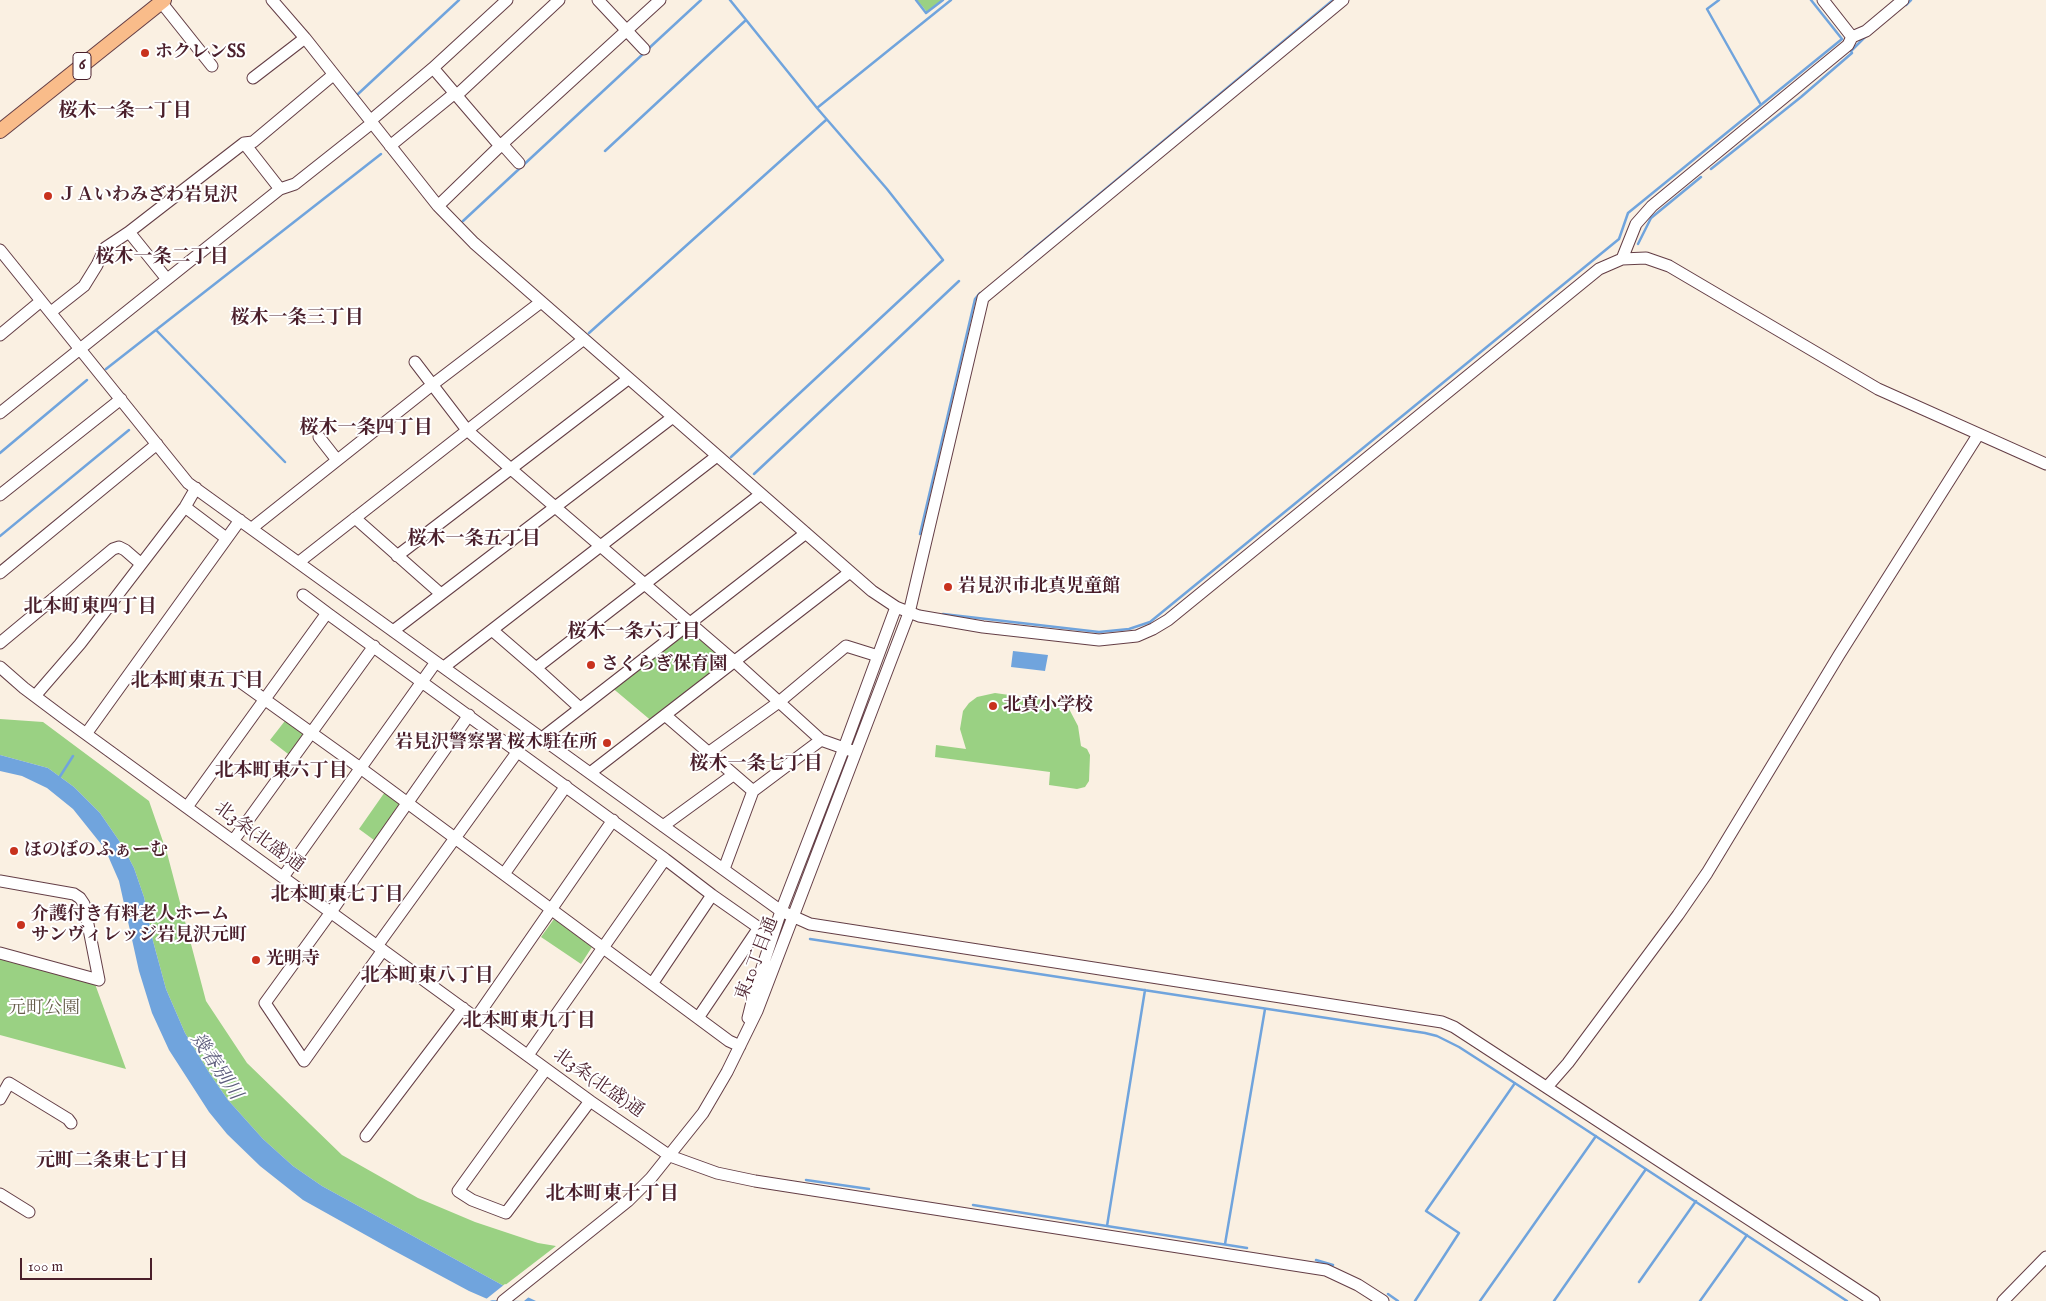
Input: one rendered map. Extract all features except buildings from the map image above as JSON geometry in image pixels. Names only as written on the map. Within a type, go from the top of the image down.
[{"type":"main road","name":"6","points":[[0,131],[162,1]]},
{"type":"street","points":[[272,0],[305,38],[438,206],[474,243],[850,572],[896,607],[909,614],[954,623],[1099,640],[1137,636],[1153,629],[1175,614],[1599,269],[1622,259],[1646,258],[1669,266],[1878,389],[2046,464]]},
{"type":"street","points":[[0,413],[166,278],[280,189],[295,184],[371,122],[507,0]]},
{"type":"street","points":[[390,146],[456,94],[559,0]]},
{"type":"street","points":[[598,0],[644,49]]},
{"type":"street","points":[[438,206],[501,145],[660,0]]},
{"type":"street","name":"東10丁目通","points":[[503,1301],[628,1201],[670,1156],[703,1113],[757,1011],[793,917],[849,750],[909,614],[983,298],[1343,0]]},
{"type":"street","points":[[1823,0],[1852,37]]},
{"type":"street","points":[[1622,259],[1636,224],[1652,206],[1848,45],[1852,37],[1866,31],[1903,0]]},
{"type":"street","points":[[162,1],[212,66]]},
{"type":"street","points":[[254,78],[305,38]]},
{"type":"street","points":[[433,68],[501,145],[520,163]]},
{"type":"street","points":[[51,312],[84,286],[105,248],[130,232],[244,143],[253,142],[334,75]]},
{"type":"street","points":[[244,143],[280,189]]},
{"type":"street","points":[[130,232],[166,278]]},
{"type":"street","points":[[0,250],[188,483],[781,911],[810,924],[1442,1022],[1454,1027],[1547,1087],[1874,1301]]},
{"type":"street","points":[[0,335],[41,301]]},
{"type":"street","points":[[252,528],[336,460],[541,302]]},
{"type":"street","points":[[299,562],[584,339]]},
{"type":"street","points":[[415,362],[467,430],[734,661],[821,740],[849,750]]},
{"type":"street","points":[[397,556],[628,379]]},
{"type":"street","points":[[0,495],[120,399]]},
{"type":"street","points":[[393,631],[673,417]]},
{"type":"street","points":[[1547,1087],[1568,1063],[1707,873],[1829,671],[1978,435]]},
{"type":"street","points":[[319,437],[336,460]]},
{"type":"street","points":[[0,573],[157,444]]},
{"type":"street","points":[[283,877],[359,767],[422,681],[440,664],[492,630],[717,456]]},
{"type":"street","points":[[35,696],[80,644],[140,563],[185,507],[196,488]]},
{"type":"street","points":[[536,668],[761,494]]},
{"type":"street","points":[[185,507],[226,538]]},
{"type":"street","points":[[355,518],[441,594]]},
{"type":"street","points":[[86,734],[240,520]]},
{"type":"street","points":[[542,738],[806,533]]},
{"type":"street","points":[[0,643],[113,549],[119,547],[140,563]]},
{"type":"street","points":[[590,773],[850,572]]},
{"type":"street","points":[[303,595],[613,820],[758,929],[772,937]]},
{"type":"street","points":[[745,1035],[756,986],[781,911],[849,750],[878,656],[896,607]]},
{"type":"street","points":[[187,807],[327,613]]},
{"type":"street","points":[[492,630],[580,708]]},
{"type":"street","points":[[233,841],[374,646]]},
{"type":"street","points":[[708,753],[779,702],[846,646],[878,656]]},
{"type":"street","name":"北3条(北盛)通","points":[[0,667],[86,734],[590,1101],[670,1156],[717,1173],[755,1181],[1326,1270],[1358,1285],[1383,1301]]},
{"type":"street","points":[[239,681],[359,767],[729,1041],[740,1046]]},
{"type":"street","points":[[469,715],[331,912],[265,1002],[304,1061],[455,838],[518,751]]},
{"type":"street","points":[[665,715],[753,791]]},
{"type":"street","points":[[724,869],[753,791],[821,740]]},
{"type":"street","points":[[663,826],[733,775]]},
{"type":"street","points":[[504,874],[566,786]]},
{"type":"street","points":[[476,1018],[613,820]]},
{"type":"street","points":[[528,1056],[665,859]]},
{"type":"street","points":[[0,880],[74,894],[80,898],[84,904],[99,980],[0,953]]},
{"type":"street","points":[[652,984],[712,895]]},
{"type":"street","points":[[698,1018],[758,929]]},
{"type":"street","points":[[366,1136],[463,1008]]},
{"type":"street","points":[[546,1069],[458,1191],[472,1200],[506,1213],[590,1101]]},
{"type":"street","points":[[0,1099],[9,1083],[68,1119],[71,1123]]},
{"type":"street","points":[[0,1194],[29,1212]]},
{"type":"street","points":[[2003,1301],[2046,1256]]},
{"type":"green space","points":[[917,0],[943,0],[927,12]]},
{"type":"green space","points":[[690,623],[734,661],[654,723],[610,686]]},
{"type":"green space","points":[[995,693],[1059,702],[1068,707],[1078,726],[1081,746],[1087,749],[1090,755],[1089,781],[1085,787],[1077,789],[1049,785],[1050,772],[935,757],[936,745],[966,749],[960,729],[963,711],[977,697]]},
{"type":"green space","points":[[288,717],[310,734],[292,757],[270,740]]},
{"type":"green space","points":[[0,719],[43,722],[149,801],[167,853],[206,1001],[247,1063],[342,1155],[418,1198],[475,1222],[538,1243],[556,1246],[504,1286],[322,1186],[293,1166],[263,1139],[228,1100],[185,1033],[166,989],[144,897],[134,868],[122,845],[100,813],[74,787],[48,768],[0,755]]},
{"type":"green space","points":[[387,789],[407,803],[378,843],[359,829]]},
{"type":"green space","points":[[554,919],[592,947],[581,964],[541,937]]},
{"type":"green space","name":"元町公園","points":[[0,958],[95,984],[126,1069],[0,1035]]},
{"type":"water","points":[[1013,651],[1048,655],[1045,671],[1011,667]]},
{"type":"water","points":[[0,755],[48,768],[74,787],[100,813],[122,845],[134,868],[144,897],[166,989],[185,1033],[228,1100],[263,1139],[293,1166],[322,1186],[504,1286],[536,1301],[492,1301],[469,1291],[389,1248],[303,1200],[260,1166],[227,1134],[209,1112],[169,1050],[152,1013],[139,971],[119,881],[105,849],[73,809],[47,788],[22,776],[0,771]]},
{"type":"pier","points":[[505,1284],[530,1296],[524,1301],[485,1300]]},
{"type":"waterway","points":[[358,94],[459,0]]},
{"type":"waterway","points":[[647,50],[701,0]]},
{"type":"waterway","points":[[730,0],[817,108],[887,189],[943,260],[731,457]]},
{"type":"waterway","points":[[916,0],[926,13],[943,0]]},
{"type":"waterway","points":[[817,108],[951,0]]},
{"type":"waterway","points":[[1025,256],[1333,0]]},
{"type":"waterway","points":[[1719,0],[1707,9],[1761,105]]},
{"type":"waterway","points":[[943,614],[1099,632],[1129,629],[1150,622],[1619,239],[1628,213],[1842,39],[1811,0]]},
{"type":"waterway","points":[[1906,5],[1911,0]]},
{"type":"waterway","points":[[605,151],[746,20]]},
{"type":"waterway","points":[[1711,169],[1801,97],[1852,53],[1851,51],[1866,36]]},
{"type":"waterway","points":[[463,221],[643,54]]},
{"type":"waterway","points":[[589,333],[826,120]]},
{"type":"waterway","points":[[106,369],[381,154]]},
{"type":"waterway","points":[[1638,244],[1651,218],[1701,177]]},
{"type":"waterway","points":[[754,474],[959,281]]},
{"type":"waterway","points":[[920,534],[975,299],[980,293]]},
{"type":"waterway","points":[[156,330],[285,462]]},
{"type":"waterway","points":[[0,453],[87,380]]},
{"type":"waterway","points":[[0,536],[129,430]]},
{"type":"waterway","points":[[59,778],[73,756]]},
{"type":"waterway","points":[[810,939],[1437,1036],[1459,1047],[1504,1076],[1847,1301]]},
{"type":"waterway","points":[[1107,1226],[1145,990]]},
{"type":"waterway","points":[[1225,1244],[1265,1009]]},
{"type":"waterway","points":[[1415,1301],[1459,1233],[1426,1211],[1515,1083]]},
{"type":"waterway","points":[[1480,1301],[1596,1136]]},
{"type":"waterway","points":[[1554,1301],[1646,1169]]},
{"type":"waterway","points":[[806,1180],[869,1189]]},
{"type":"waterway","points":[[1639,1282],[1696,1201]]},
{"type":"waterway","points":[[973,1205],[1247,1248]]},
{"type":"waterway","points":[[1700,1301],[1747,1235]]},
{"type":"waterway","points":[[1316,1260],[1333,1265]]},
{"type":"waterway","points":[[1388,1294],[1398,1301]]},
{"type":"place","name":"ホクレンSS","points":[[145,53]]},
{"type":"place","name":"ＪＡいわみざわ岩見沢","points":[[48,196]]},
{"type":"place","name":"岩見沢市北真児童館","points":[[948,587]]},
{"type":"place","name":"さくらぎ保育園","points":[[591,665]]},
{"type":"place","name":"北真小学校","points":[[993,706]]},
{"type":"place","name":"岩見沢警察署 桜木駐在所","points":[[607,743]]},
{"type":"place","name":"ほのぼのふぁーむ","points":[[14,851]]},
{"type":"place","name":"介護付き有料老人ホーム サンヴィレッジ岩見沢元町","points":[[21,925]]},
{"type":"place","name":"光明寺","points":[[256,960]]},
{"type":"district","name":"桜木一条一丁目","points":[[125,112]]},
{"type":"district","name":"桜木一条二丁目","points":[[162,258]]},
{"type":"district","name":"桜木一条三丁目","points":[[297,319]]},
{"type":"district","name":"桜木一条四丁目","points":[[366,429]]},
{"type":"district","name":"桜木一条五丁目","points":[[474,540]]},
{"type":"district","name":"北本町東四丁目","points":[[90,608]]},
{"type":"district","name":"桜木一条六丁目","points":[[634,633]]},
{"type":"district","name":"北本町東五丁目","points":[[197,682]]},
{"type":"district","name":"桜木一条七丁目","points":[[756,765]]},
{"type":"district","name":"北本町東六丁目","points":[[281,772]]},
{"type":"district","name":"北本町東七丁目","points":[[337,896]]},
{"type":"district","name":"北本町東八丁目","points":[[427,977]]},
{"type":"district","name":"北本町東九丁目","points":[[529,1022]]},
{"type":"district","name":"元町二条東七丁目","points":[[112,1162]]},
{"type":"district","name":"北本町東十丁目","points":[[612,1195]]},
{"type":"water label","name":"幾春別川","points":[[215,1067]]}]
